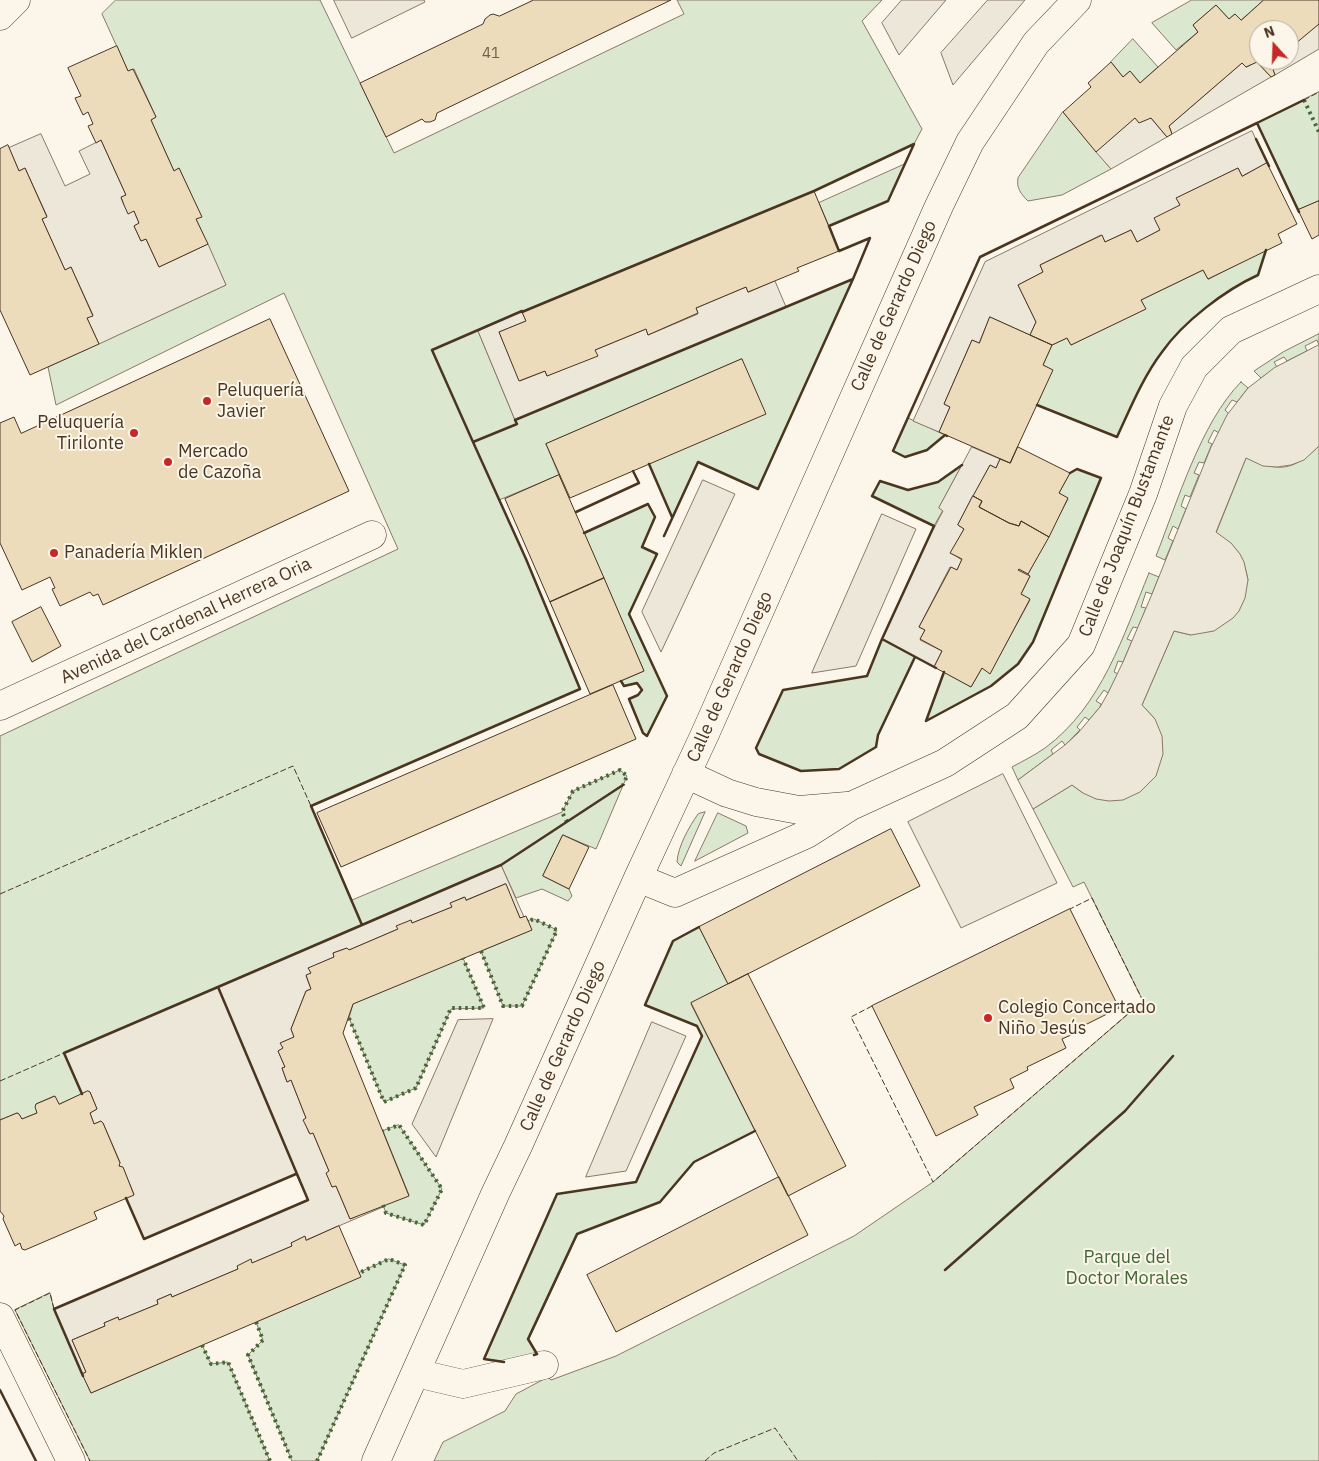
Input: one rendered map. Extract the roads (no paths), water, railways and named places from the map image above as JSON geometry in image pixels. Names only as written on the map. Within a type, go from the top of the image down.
[{"type":"street","points":[[0,16],[16,0]]},
{"type":"street","name":"Calle de Gerardo Diego","points":[[376,1461],[686,774],[939,206],[970,142],[1036,43],[1077,0]]},
{"type":"street","name":"Calle de Joaquín Bustamante","points":[[638,878],[674,893],[807,834],[851,806],[945,763],[1017,716],[1081,645],[1143,494],[1173,406],[1194,367],[1231,330],[1319,289]]},
{"type":"street","name":"Avenida del Cardenal Herrera Oria","points":[[0,706],[372,535]]},
{"type":"street","name":"Calle de Joaquín Bustamante","points":[[686,774],[727,793],[756,802],[800,810],[851,806]]},
{"type":"street","points":[[0,1317],[71,1461]]},
{"type":"street","points":[[416,1374],[463,1384],[544,1365]]},
{"type":"place","name":"Peluquería Javier","points":[[207,401]]},
{"type":"place","name":"Peluquería Tirilonte","points":[[134,433]]},
{"type":"place","name":"Mercado de Cazoña","points":[[168,462]]},
{"type":"place","name":"Panadería Miklen","points":[[54,553]]},
{"type":"place","name":"Colegio Concertado Niño Jesús","points":[[988,1018]]},
{"type":"park label","name":"Parque del Doctor Morales","points":[[1127,1268]]}]
